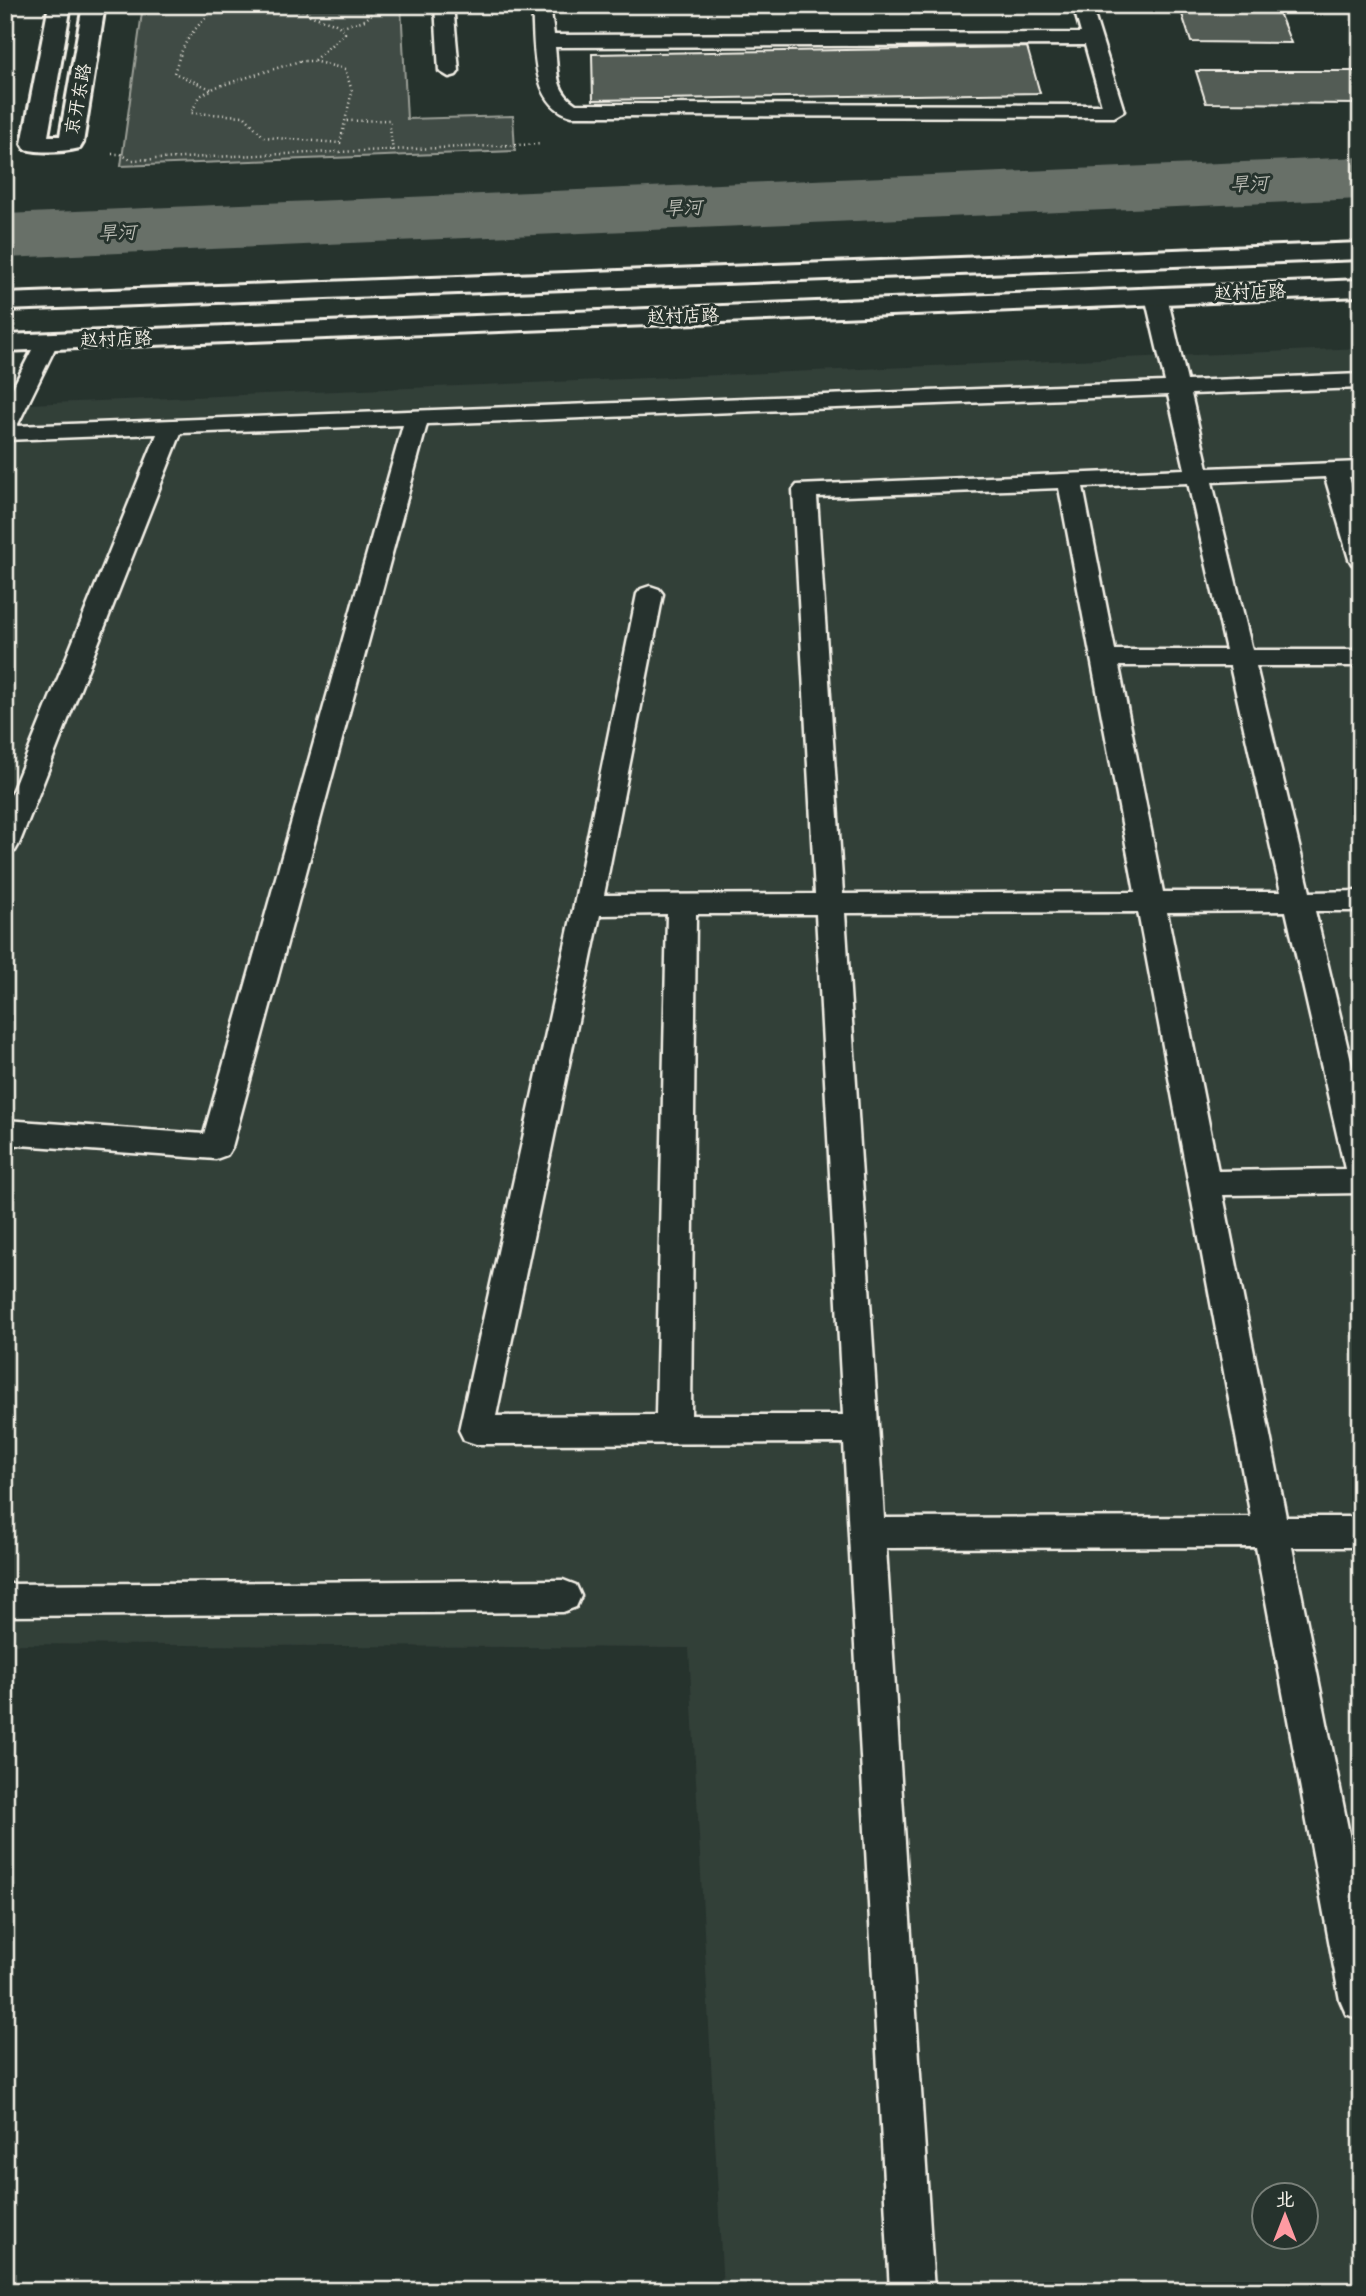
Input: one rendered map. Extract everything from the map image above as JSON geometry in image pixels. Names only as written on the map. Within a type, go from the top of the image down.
[{"type":"main road","name":"京开东路","points":[[60,5],[34,144],[71,143],[94,5]]},
{"type":"main road","name":"赵村店路","points":[[5,302],[1361,251]]},
{"type":"main road","name":"赵村店路","points":[[5,343],[1361,288]]},
{"type":"lane","points":[[444,5],[449,71]]},
{"type":"lane","points":[[541,5],[550,89],[556,100],[572,110],[1114,111],[1082,5]]},
{"type":"lane","points":[[545,41],[1093,39]]},
{"type":"lane","points":[[1156,296],[1361,1170]]},
{"type":"lane","points":[[5,427],[47,342]]},
{"type":"lane","points":[[5,433],[1361,381]]},
{"type":"lane","points":[[5,1132],[216,1147],[417,417]]},
{"type":"lane","points":[[5,844],[172,427]]},
{"type":"lane","points":[[912,2291],[805,490],[1348,469],[1361,559]]},
{"type":"lane","points":[[1070,480],[1361,2000]]},
{"type":"lane","points":[[650,594],[588,905],[476,1430],[860,1429]]},
{"type":"lane","points":[[1104,658],[1361,658]]},
{"type":"lane","points":[[588,905],[1361,901]]},
{"type":"lane","points":[[673,1430],[681,905]]},
{"type":"lane","points":[[1205,1183],[1361,1181]]},
{"type":"lane","points":[[867,1533],[1361,1532]]},
{"type":"lane","points":[[5,1600],[563,1596]]},
{"type":"path","points":[[211,89],[174,73],[191,31],[219,5]]},
{"type":"path","points":[[303,5],[302,9],[312,18],[342,26],[373,16],[382,5]]},
{"type":"path","points":[[313,61],[345,33],[342,26]]},
{"type":"path","points":[[300,61],[313,61],[345,69],[352,91],[340,143],[264,137],[244,116],[223,113],[201,116],[191,113],[193,104],[211,89],[229,81],[253,77],[300,61]]},
{"type":"path","points":[[346,121],[389,120],[393,152]]},
{"type":"path","points":[[108,154],[121,154],[131,160],[393,152],[542,144]]},
{"type":"shaded area","points":[[143,5],[401,5],[407,119],[513,116],[515,151],[121,166]]},
{"type":"shaded area","points":[[1361,348],[1361,2291],[723,2291],[689,1648],[5,1644],[5,405]]},
{"type":"building","points":[[1179,5],[1276,5],[1291,43],[1191,42]]},
{"type":"building","points":[[1027,47],[1040,93],[593,100],[592,54]]},
{"type":"building","points":[[1196,71],[1361,71],[1361,104],[1206,103]]},
{"type":"waterway","name":"旱河","points":[[5,236],[1361,178]]}]
